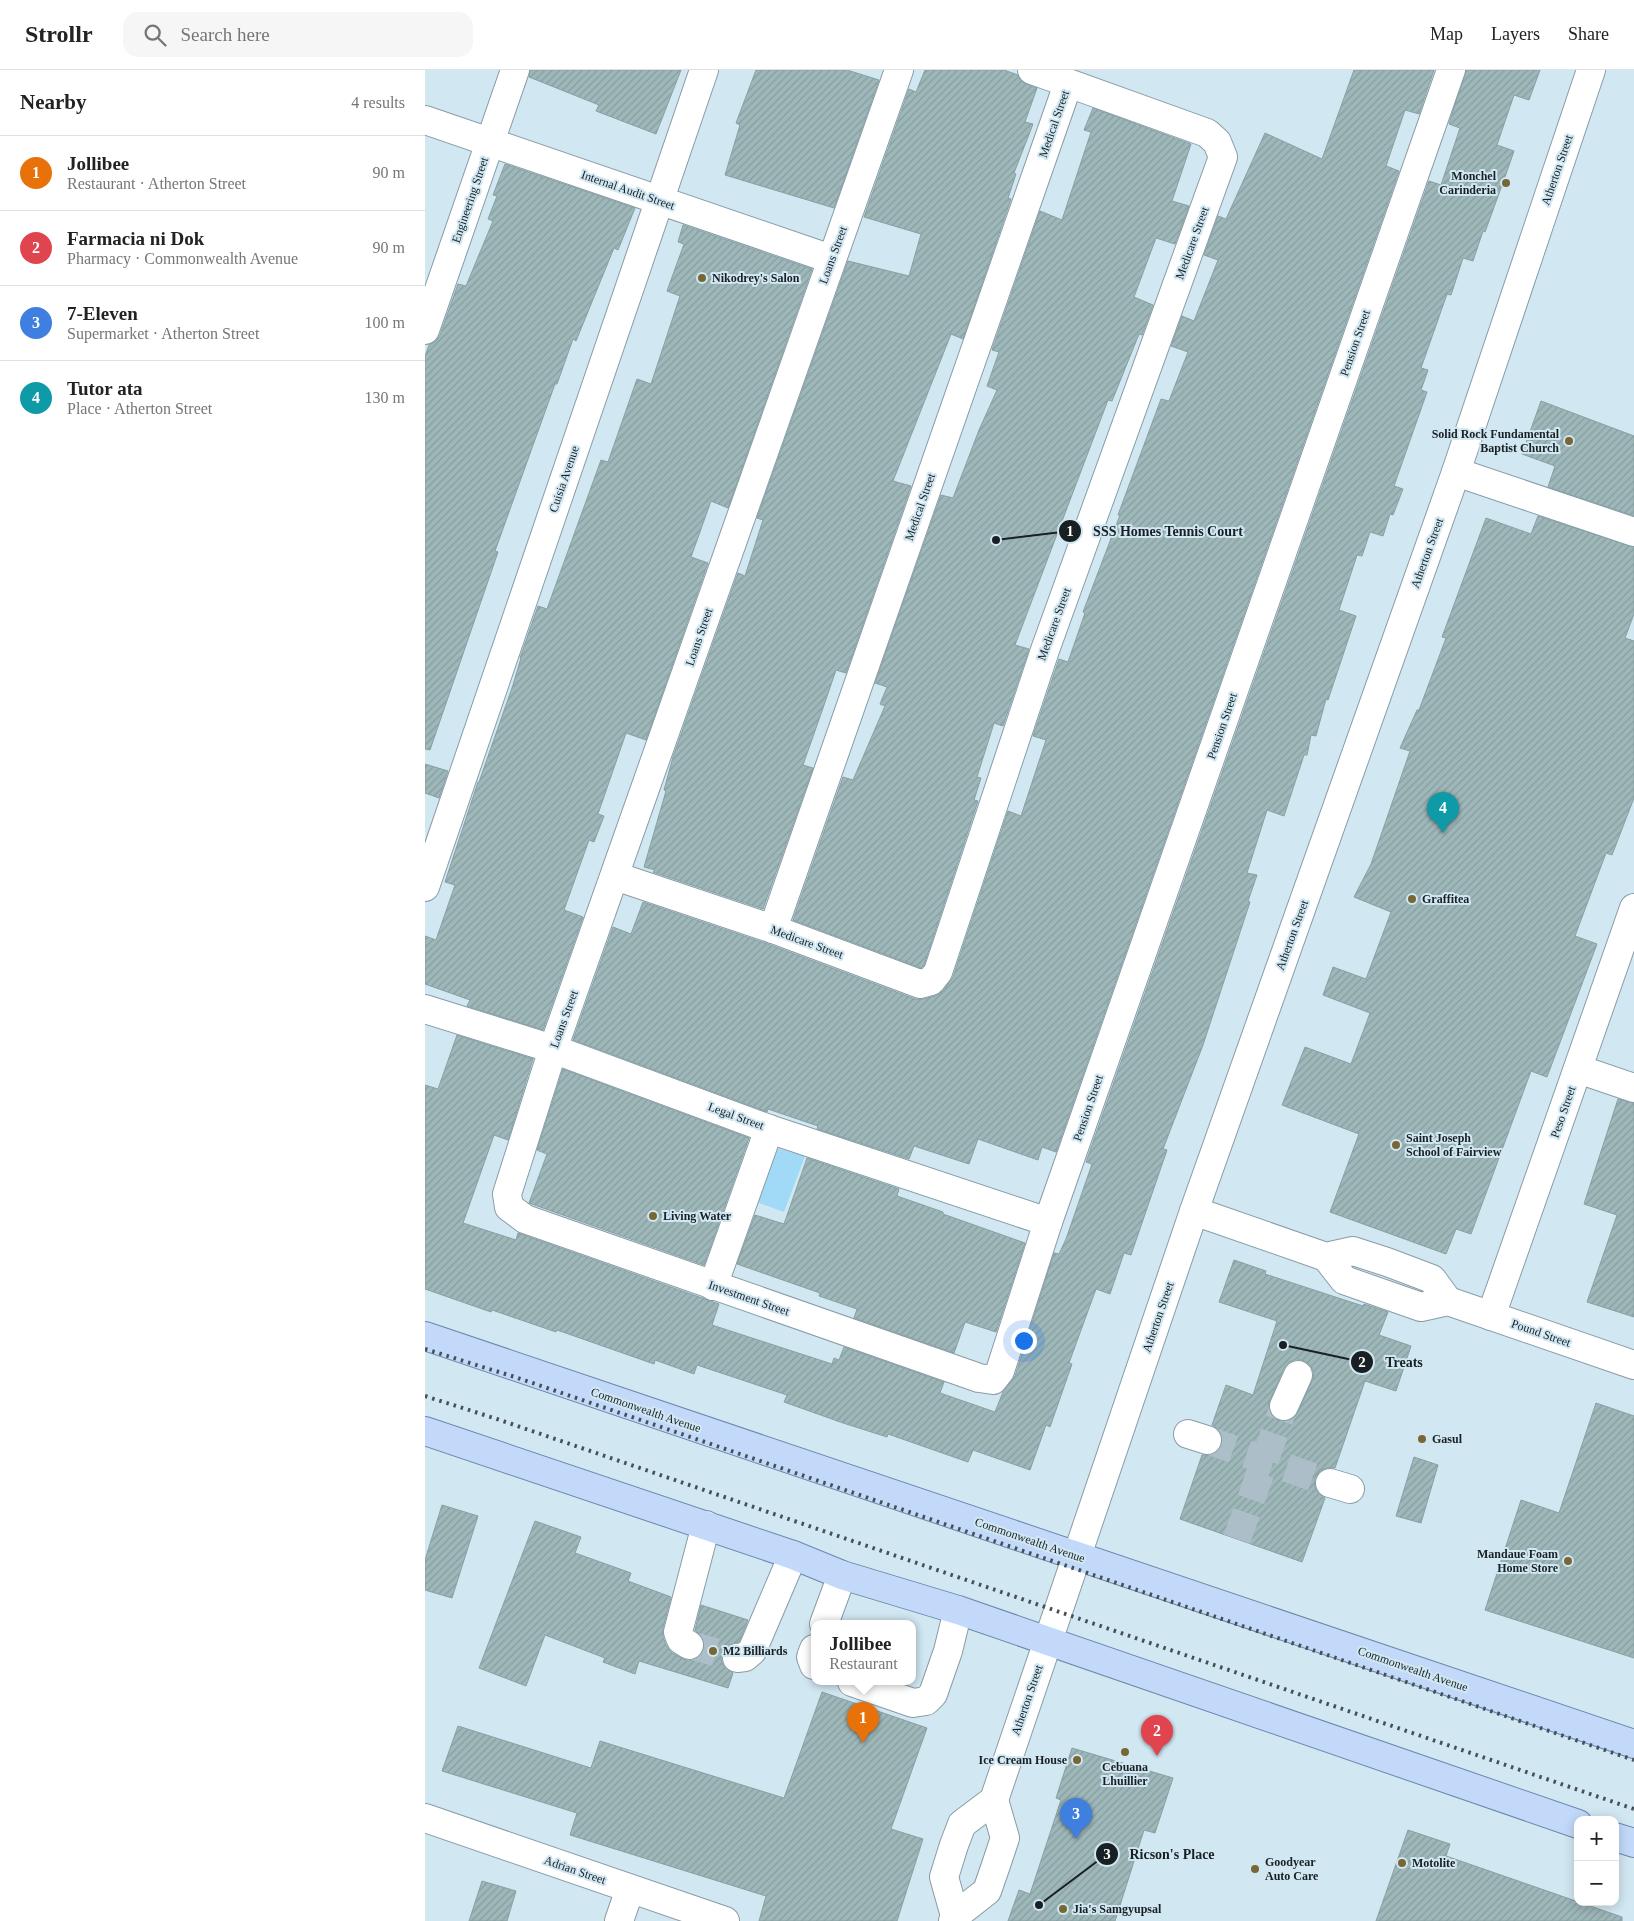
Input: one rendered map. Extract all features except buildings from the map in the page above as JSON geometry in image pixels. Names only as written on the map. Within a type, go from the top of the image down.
[{"type":"main road","name":"Commonwealth Avenue","points":[[425,1336],[1634,1744]]},
{"type":"main road","points":[[425,1431],[793,1554],[842,1575],[958,1610],[1574,1823]]},
{"type":"main road","points":[[1619,1838],[1634,1844]]},
{"type":"street","name":"Engineering Street","points":[[425,330],[515,70]]},
{"type":"street","name":"Cuisia Avenue","points":[[425,887],[704,70]]},
{"type":"street","name":"Loans Street","points":[[509,1207],[507,1194],[553,1049],[899,70]]},
{"type":"street","name":"Medicare Street","points":[[615,876],[773,929],[920,984],[931,981],[938,972],[1042,657],[1223,157],[1217,142],[1207,133],[1032,70]]},
{"type":"street","name":"Pension Street","points":[[993,1380],[1000,1371],[1048,1222],[1451,70]]},
{"type":"street","name":"Atherton Street","points":[[994,1800],[1193,1210],[1456,472],[1591,70]]},
{"type":"street","name":"Medical Street","points":[[773,929],[1067,84]]},
{"type":"street","name":"Internal Audit Street","points":[[425,120],[831,259]]},
{"type":"street","points":[[1456,472],[1634,532]]},
{"type":"street","name":"Peso Street","points":[[1491,1316],[1634,908]]},
{"type":"street","name":"Legal Street","points":[[425,1009],[553,1049],[769,1128],[1048,1222]]},
{"type":"street","points":[[1578,1069],[1634,1088]]},
{"type":"street","points":[[713,1286],[769,1128]]},
{"type":"street","name":"Investment Street","points":[[509,1207],[525,1219],[979,1378],[993,1380]]},
{"type":"street","name":"Pound Street","points":[[1193,1210],[1326,1257],[1353,1251],[1387,1262],[1432,1279],[1448,1301],[1634,1365]]},
{"type":"street","points":[[1284,1406],[1298,1375]]},
{"type":"street","points":[[689,1644],[681,1640],[678,1632],[706,1525]]},
{"type":"street","points":[[737,1658],[745,1657],[752,1652],[793,1554]]},
{"type":"street","points":[[825,1620],[842,1575]]},
{"type":"street","points":[[861,1685],[913,1703],[926,1702],[933,1694],[948,1651],[958,1610]]},
{"type":"street","points":[[994,1800],[1005,1838],[999,1856],[987,1891],[954,1918],[944,1877],[954,1845],[962,1824],[994,1800]]},
{"type":"street","name":"Adrian Street","points":[[425,1818],[725,1921]]},
{"type":"street","points":[[619,1921],[630,1889]]},
{"type":"shaded area","points":[[772,1147],[805,1156],[784,1212],[751,1200]]},
{"type":"tunnel","points":[[1237,1539],[1284,1406]]},
{"type":"tunnel","points":[[1207,1440],[1330,1483]]},
{"type":"tunnel","points":[[689,1645],[737,1658]]},
{"type":"railway","points":[[425,1349],[515,1377],[1634,1760]]},
{"type":"railway","points":[[425,1396],[497,1419],[1634,1809]]},
{"type":"place","name":"Monchel Carinderia","points":[[1506,183]]},
{"type":"place","name":"Nikodrey's Salon","points":[[702,278]]},
{"type":"place","name":"Solid Rock Fundamental Baptist Church","points":[[1569,441]]},
{"type":"place","name":"SSS Homes Tennis Court","points":[[996,540]]},
{"type":"place","name":"Tutor ata","points":[[1443,833]]},
{"type":"place","name":"Graffitea","points":[[1412,899]]},
{"type":"place","name":"Saint Joseph School of Fairview","points":[[1396,1145]]},
{"type":"place","name":"Living Water","points":[[653,1216]]},
{"type":"place","name":"Treats","points":[[1283,1345]]},
{"type":"place","name":"Gasul","points":[[1422,1439]]},
{"type":"place","name":"Mandaue Foam Home Store","points":[[1568,1561]]},
{"type":"place","name":"M2 Billiards","points":[[713,1651]]},
{"type":"place","name":"Jollibee","points":[[863,1743]]},
{"type":"place","name":"Cebuana Lhuillier","points":[[1125,1752]]},
{"type":"place","name":"Farmacia ni Dok","points":[[1157,1756]]},
{"type":"place","name":"Ice Cream House","points":[[1077,1760]]},
{"type":"place","name":"7-Eleven","points":[[1076,1839]]},
{"type":"place","name":"Motolite","points":[[1402,1863]]},
{"type":"place","name":"Goodyear Auto Care","points":[[1255,1869]]},
{"type":"place","name":"Ricson's Place","points":[[1039,1905]]},
{"type":"place","name":"Jia's Samgyupsal","points":[[1063,1909]]}]
